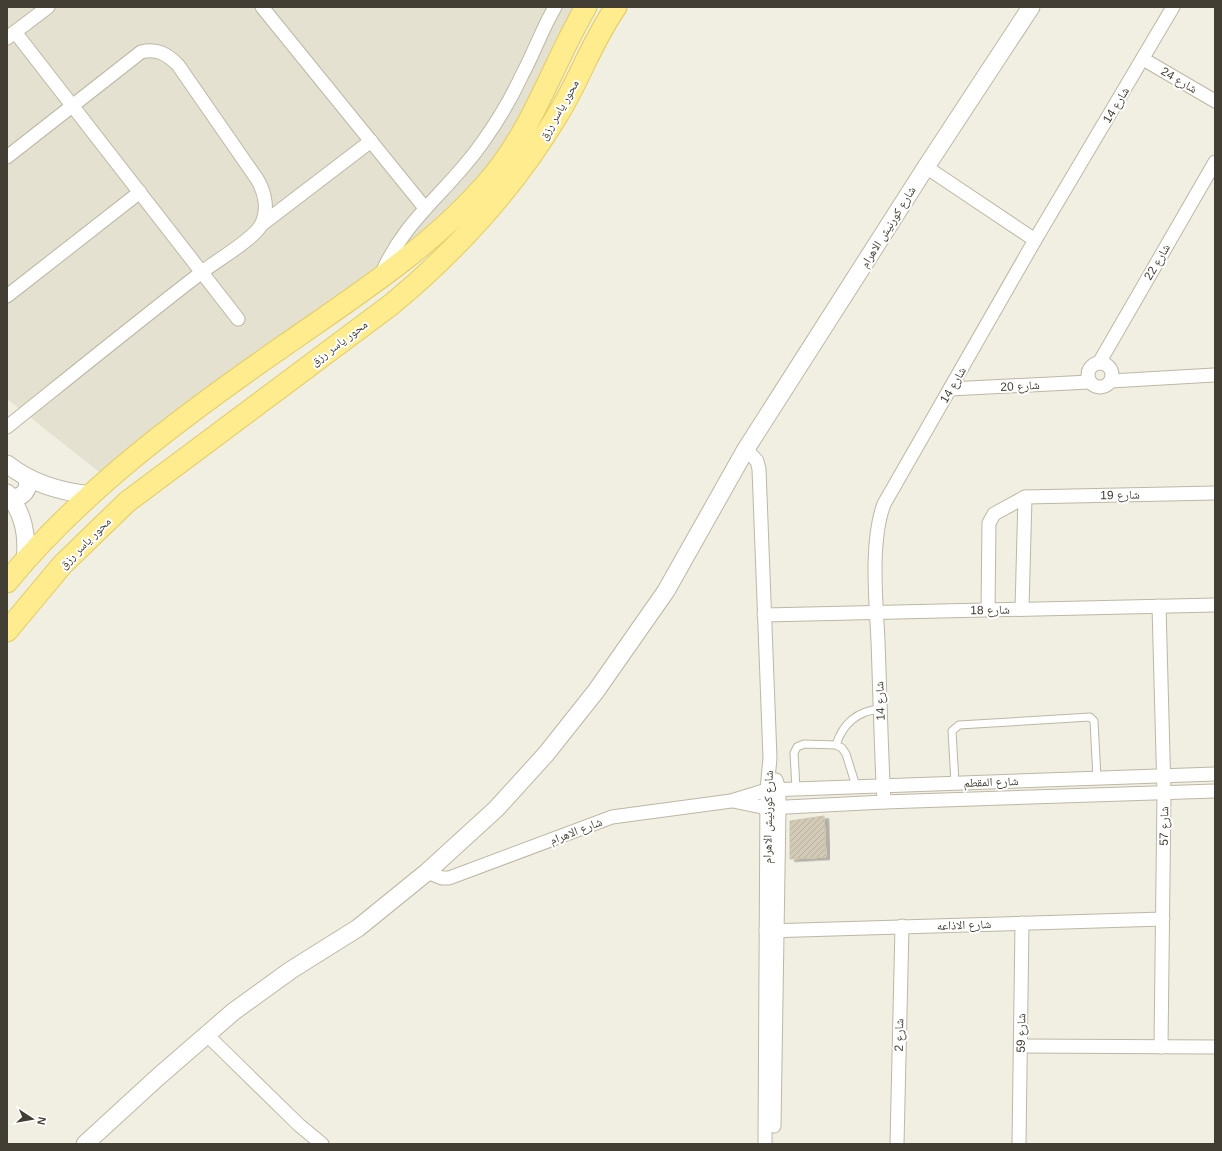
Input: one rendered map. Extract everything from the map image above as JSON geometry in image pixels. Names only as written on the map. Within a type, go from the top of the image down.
[{"type":"main road","name":"محور ياسر رزق","points":[[7,582],[25,560],[92,495],[164,434],[211,396],[378,280],[413,253],[462,209],[508,158],[526,130],[565,45],[586,7]]},
{"type":"main road","name":"محور ياسر رزق","points":[[7,631],[62,565],[127,502],[392,304],[462,241],[503,194],[541,142],[558,115],[599,35],[616,7]]},
{"type":"street","points":[[48,7],[11,35],[72,106],[238,319]]},
{"type":"street","points":[[262,7],[425,208]]},
{"type":"street","points":[[378,280],[394,248],[407,228],[464,168],[498,119],[513,94],[540,35],[555,7]]},
{"type":"street","name":"شارع كورنيش الاهرام","points":[[85,1144],[207,1035],[262,991],[375,915],[427,872],[496,809],[546,754],[596,691],[666,591],[746,449],[926,167],[1031,7]]},
{"type":"street","name":"شارع 14","points":[[884,802],[877,612],[876,539],[880,516],[884,504],[1035,240],[1173,7]]},
{"type":"street","points":[[7,156],[141,52],[150,50],[168,55],[178,65],[263,190],[265,200],[261,225]]},
{"type":"street","name":"شارع 24","points":[[1143,59],[1215,101]]},
{"type":"street","points":[[7,427],[202,272],[254,233],[261,225],[371,141]]},
{"type":"street","name":"شارع 22","points":[[1099,363],[1215,162]]},
{"type":"street","points":[[926,167],[1035,240]]},
{"type":"street","points":[[7,296],[140,192]]},
{"type":"street","points":[[1111,380],[1112,373],[1109,367],[1099,363],[1089,368],[1087,375],[1089,382],[1095,387],[1102,388],[1111,380],[1215,373]]},
{"type":"street","name":"شارع 20","points":[[950,389],[1089,382]]},
{"type":"street","name":"شارع كورنيش الاهرام","points":[[746,449],[755,458],[760,469],[764,615],[770,758],[773,789],[773,1144]]},
{"type":"street","points":[[7,464],[26,477],[61,491],[92,495]]},
{"type":"street","points":[[9,495],[19,497],[25,493],[28,485],[26,477]]},
{"type":"street","name":"شارع 19","points":[[988,610],[989,523],[994,514],[1025,497],[1215,493]]},
{"type":"street","points":[[9,495],[24,525],[26,548],[25,560]]},
{"type":"street","points":[[1022,609],[1025,497]]},
{"type":"street","name":"شارع 18","points":[[764,615],[1215,605]]},
{"type":"street","name":"شارع 57","points":[[1159,606],[1164,776],[1161,1046]]},
{"type":"street","name":"شارع المقطم","points":[[773,789],[1215,774]]},
{"type":"street","name":"شارع الاهرام","points":[[427,872],[442,878],[457,876],[612,817],[731,801],[773,789]]},
{"type":"street","name":"شارع المقطم","points":[[773,808],[884,802],[1215,791]]},
{"type":"street","name":"شارع الاهرام","points":[[731,801],[773,808]]},
{"type":"street","name":"شارع الاذاعه","points":[[772,930],[1163,919]]},
{"type":"street","name":"شارع 59","points":[[1020,1144],[1022,923]]},
{"type":"street","name":"شارع 2","points":[[897,1144],[902,926]]},
{"type":"street","name":"شارع كورنيش الاهرام","points":[[765,1144],[772,930]]},
{"type":"street","points":[[207,1035],[299,1125],[322,1144]]},
{"type":"street","points":[[1021,1046],[1215,1047]]},
{"type":"lane","points":[[836,745],[842,730],[852,719],[866,711],[880,709]]},
{"type":"lane","points":[[954,783],[952,731],[959,725],[1090,717],[1094,721],[1097,778]]},
{"type":"lane","points":[[796,788],[794,753],[797,747],[804,744],[836,745],[842,748],[846,754],[856,786]]},
{"type":"shaded area","points":[[7,7],[582,7],[502,189],[103,475],[7,399]]},
{"type":"building","points":[[824,816],[826,857],[790,859],[790,821]]}]
